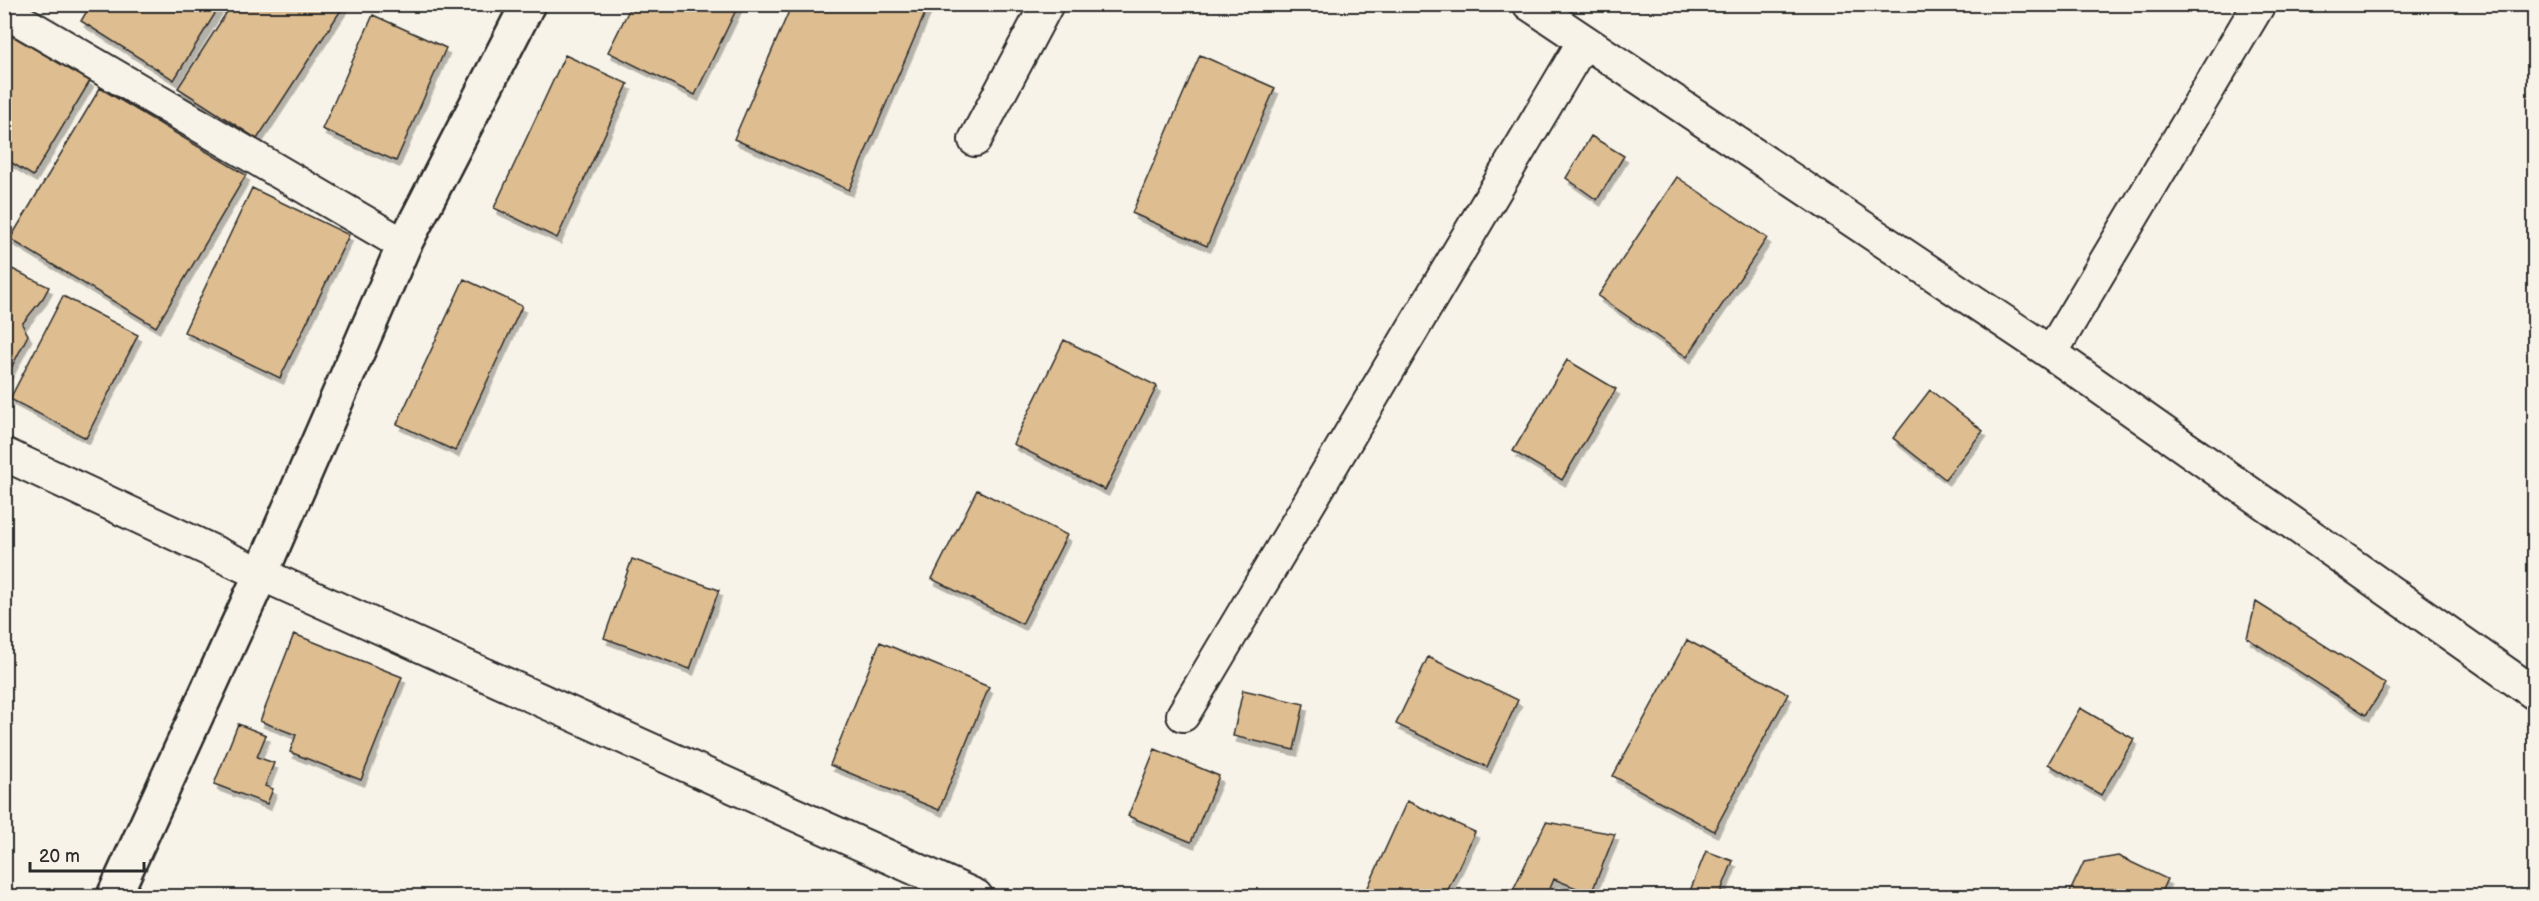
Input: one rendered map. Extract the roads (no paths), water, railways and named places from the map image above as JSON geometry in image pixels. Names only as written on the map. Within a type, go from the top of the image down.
[{"type":"street","points":[[114,897],[261,574],[404,245],[528,4]]},
{"type":"street","points":[[975,140],[1047,4]]},
{"type":"street","points":[[1529,4],[2050,352],[2535,693]]},
{"type":"street","points":[[2050,352],[2259,4]]},
{"type":"street","points":[[4,10],[404,245]]},
{"type":"street","points":[[1183,715],[1584,41]]},
{"type":"street","points":[[4,454],[261,574],[976,897]]}]
